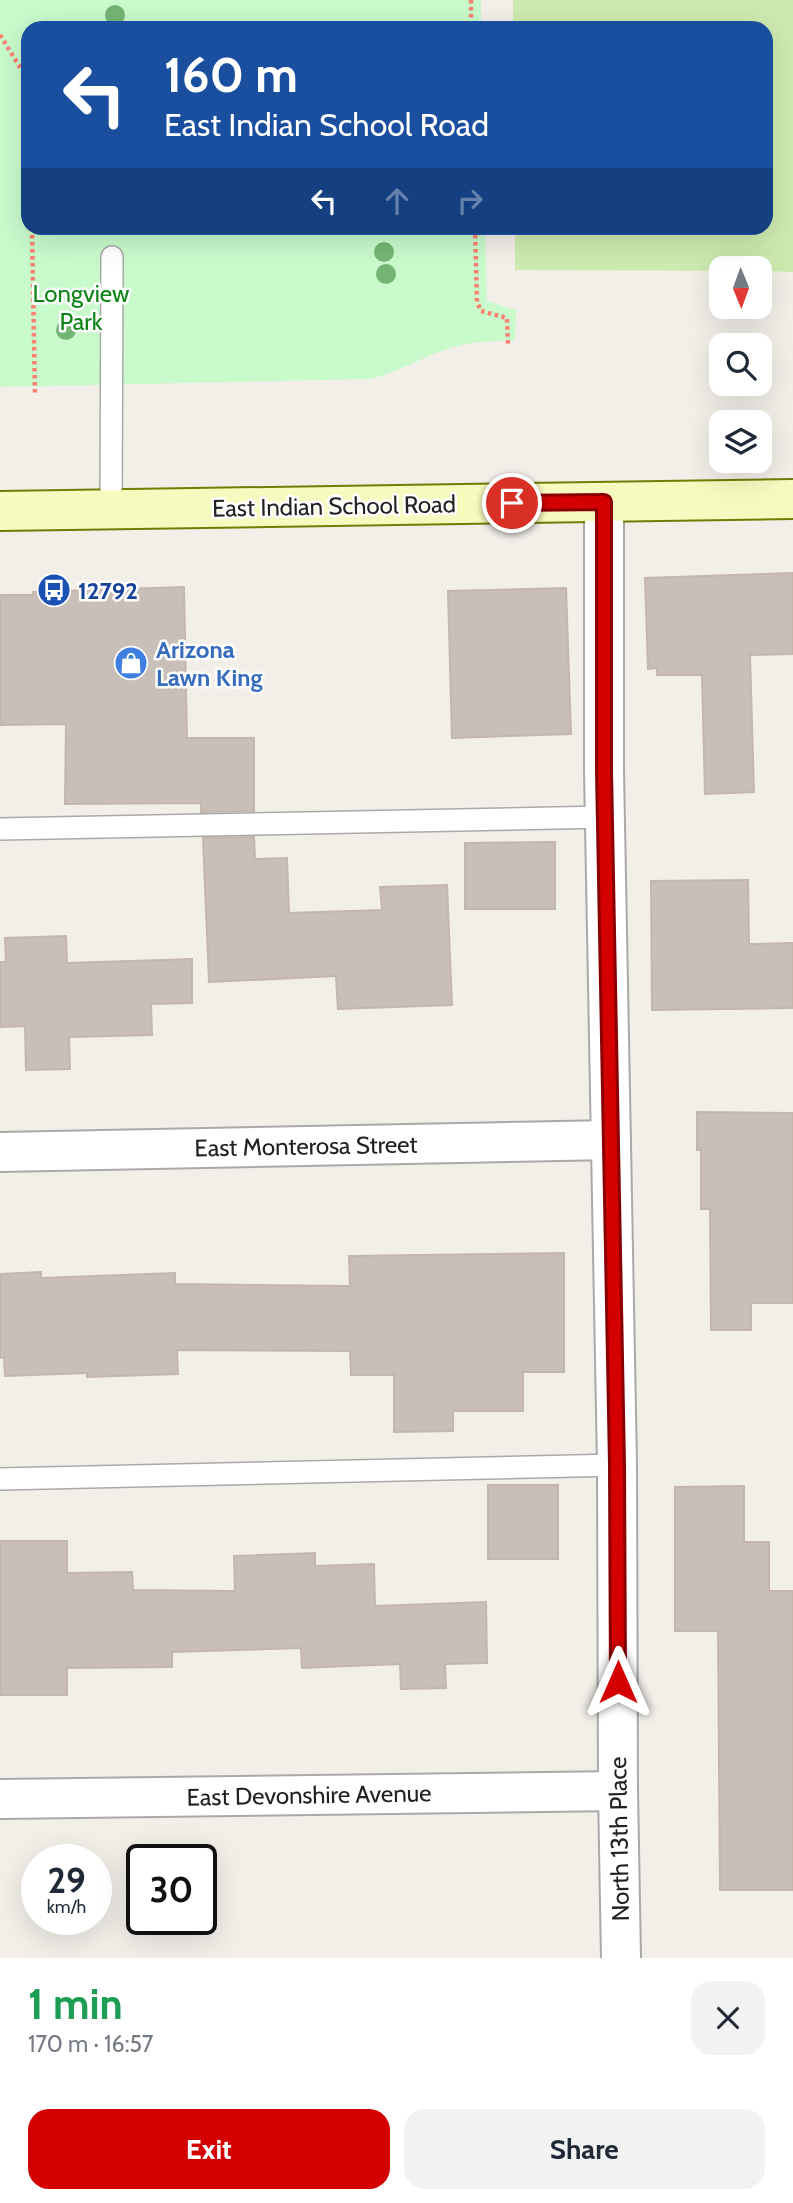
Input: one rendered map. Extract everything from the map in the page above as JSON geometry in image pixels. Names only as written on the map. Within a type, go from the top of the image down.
[{"type":"main road","name":"East Indian School Road","points":[[0,511],[793,499]]},
{"type":"street","name":"North 13th Place","points":[[604,502],[605,817],[617,1465],[621,1958]]},
{"type":"street","name":"East Monterosa Street","points":[[0,1152],[611,1140]]},
{"type":"street","name":"East Devonshire Avenue","points":[[0,1800],[618,1790]]},
{"type":"lane","points":[[111,510],[112,257]]},
{"type":"lane","points":[[0,829],[605,817]]},
{"type":"lane","points":[[0,1479],[617,1465]]},
{"type":"path","points":[[471,0],[471,21]]},
{"type":"path","points":[[0,35],[20,66]]},
{"type":"path","points":[[32,235],[35,396]]},
{"type":"path","points":[[475,235],[477,302],[481,311],[507,318],[508,346]]},
{"type":"green space","name":"Longview Park","points":[[0,0],[481,0],[481,21],[21,21],[21,235],[485,235],[487,301],[516,310],[515,340],[478,342],[453,347],[393,372],[368,379],[0,387]]},
{"type":"green space","points":[[513,0],[793,0],[793,272],[772,271],[772,256],[709,256],[709,271],[515,270],[515,235],[773,235],[773,21],[513,21]]},
{"type":"building","points":[[793,573],[793,654],[750,655],[754,792],[705,794],[702,675],[657,675],[657,668],[648,669],[645,578]]},
{"type":"building","points":[[184,587],[187,738],[254,738],[254,811],[201,812],[201,803],[65,804],[66,724],[0,725],[0,595]]},
{"type":"building","points":[[566,588],[571,734],[452,738],[448,591]]},
{"type":"building","points":[[254,837],[255,859],[287,858],[289,913],[382,910],[380,887],[447,885],[452,1005],[338,1009],[336,976],[209,982],[203,838]]},
{"type":"building","points":[[555,842],[555,909],[465,909],[465,843]]},
{"type":"building","points":[[748,880],[749,944],[793,943],[793,1008],[652,1010],[651,881]]},
{"type":"building","points":[[66,936],[67,963],[192,959],[192,1003],[151,1004],[152,1035],[69,1037],[70,1069],[26,1070],[25,1026],[0,1027],[0,962],[6,962],[5,938]]},
{"type":"building","points":[[697,1112],[793,1113],[793,1303],[751,1303],[751,1330],[711,1330],[710,1209],[701,1209],[701,1150],[697,1150]]},
{"type":"building","points":[[564,1253],[564,1372],[523,1372],[523,1411],[453,1411],[453,1431],[394,1432],[394,1375],[351,1375],[350,1351],[177,1350],[178,1374],[87,1377],[87,1373],[5,1376],[4,1357],[0,1358],[0,1274],[41,1272],[41,1278],[175,1273],[175,1284],[350,1286],[349,1256]]},
{"type":"building","points":[[488,1485],[558,1485],[558,1559],[488,1559]]},
{"type":"building","points":[[744,1486],[744,1542],[769,1542],[769,1591],[793,1591],[793,1890],[720,1890],[718,1631],[675,1631],[675,1487]]},
{"type":"building","points":[[0,1541],[67,1541],[67,1573],[132,1572],[133,1590],[235,1591],[234,1556],[315,1553],[315,1566],[374,1564],[375,1606],[486,1602],[487,1663],[445,1664],[446,1688],[401,1689],[400,1664],[302,1668],[301,1648],[172,1652],[172,1667],[67,1668],[67,1695],[0,1695]]},
{"type":"place","name":"12792","points":[[54,590]]},
{"type":"place","name":"Arizona Lawn King","points":[[131,663]]},
{"type":"route","points":[[512,503],[604,502],[604,771],[617,1465],[618,1682]]}]
